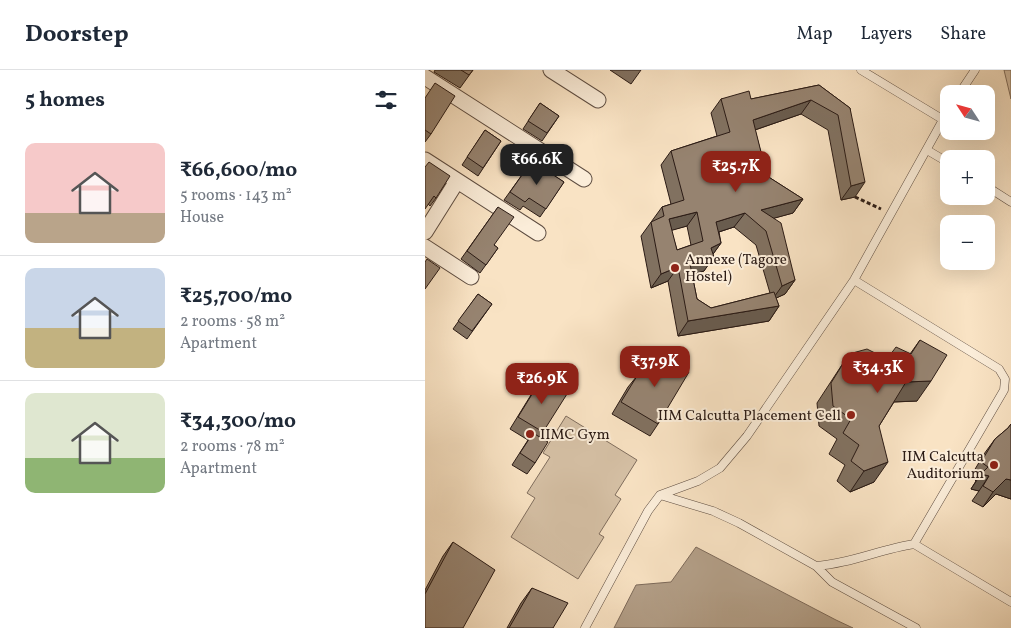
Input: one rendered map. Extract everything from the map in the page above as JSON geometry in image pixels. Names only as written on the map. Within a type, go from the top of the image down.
[{"type":"street","points":[[428,70],[425,76],[584,179]]},
{"type":"street","points":[[551,70],[598,100]]},
{"type":"street","points":[[425,160],[538,233]]},
{"type":"street","points":[[425,232],[457,181]]},
{"type":"street","points":[[425,246],[471,277]]},
{"type":"lane","points":[[861,70],[940,118]]},
{"type":"lane","points":[[965,85],[975,70]]},
{"type":"lane","points":[[585,628],[649,511],[660,496],[698,482],[720,468],[747,436],[854,280],[927,150],[940,123]]},
{"type":"lane","points":[[927,150],[940,158]]},
{"type":"lane","points":[[995,192],[1011,202]]},
{"type":"lane","points":[[854,280],[999,369],[1008,377],[1005,390],[914,544]]},
{"type":"lane","points":[[660,496],[713,511],[739,523],[816,566],[833,582],[916,628]]},
{"type":"lane","points":[[816,566],[829,566],[898,546],[914,544],[1011,602]]},
{"type":"path","points":[[855,197],[891,214]]},
{"type":"shaded area","points":[[1004,70],[1011,70],[1011,99]]},
{"type":"shaded area","points":[[566,416],[637,460],[615,495],[621,499],[599,534],[604,537],[578,579],[511,537],[535,498],[527,493],[550,457],[543,453]]},
{"type":"shaded area","points":[[696,547],[853,628],[614,628],[636,585],[671,582]]},
{"type":"building","points":[[461,70],[473,70],[469,75]]},
{"type":"building","points":[[435,83],[455,96],[431,134],[425,130],[425,98]]},
{"type":"building","points":[[819,85],[850,108],[865,182],[851,186],[838,115],[811,100],[753,120],[767,176],[803,199],[761,210],[781,223],[795,280],[782,286],[766,231],[745,213],[716,222],[721,243],[711,248],[714,257],[690,264],[697,299],[711,308],[774,292],[779,306],[688,321],[678,267],[661,274],[651,222],[664,216],[662,207],[684,200],[671,151],[730,132],[721,99],[749,91],[751,99]],"holes":[[[697,212],[703,241],[677,250],[669,219]]]},
{"type":"building","points":[[540,103],[559,116],[547,133],[528,121]]},
{"type":"building","points":[[485,130],[501,141],[483,168],[467,157]]},
{"type":"building","points":[[532,161],[564,182],[546,209],[529,198],[525,202],[510,192]]},
{"type":"building","points":[[429,162],[450,176],[436,198],[434,196],[425,209],[425,167]]},
{"type":"building","points":[[498,207],[514,217],[494,245],[498,248],[486,265],[467,251]]},
{"type":"building","points":[[427,259],[440,268],[425,289],[425,262]]},
{"type":"building","points":[[478,294],[492,304],[472,331],[458,321]]},
{"type":"building","name":"IIM Calcutta Placement Cell","points":[[920,340],[947,355],[931,381],[906,382],[879,426],[888,462],[864,471],[851,461],[859,445],[843,433],[851,419],[833,406],[831,383],[849,354],[867,349],[887,359],[896,347],[911,354]]},
{"type":"building","points":[[653,351],[689,372],[658,424],[621,402]]},
{"type":"building","points":[[542,378],[567,394],[543,432],[518,417]]},
{"type":"building","name":"IIM Calcutta Auditorium","points":[[1011,424],[1011,480],[1006,479],[993,492],[983,486],[989,476],[981,474],[988,467],[981,462],[995,439]]},
{"type":"building","points":[[533,433],[548,442],[535,463],[520,453]]},
{"type":"building","points":[[453,542],[495,570],[463,628],[425,628],[425,594]]},
{"type":"building","points":[[532,588],[568,603],[553,628],[509,628]]},
{"type":"place","name":"Annexe (Tagore Hostel)","points":[[675,268]]},
{"type":"place","name":"IIM Calcutta Placement Cell","points":[[851,415]]},
{"type":"place","name":"IIMC Gym","points":[[530,434]]},
{"type":"place","name":"IIM Calcutta Auditorium","points":[[994,465]]}]
